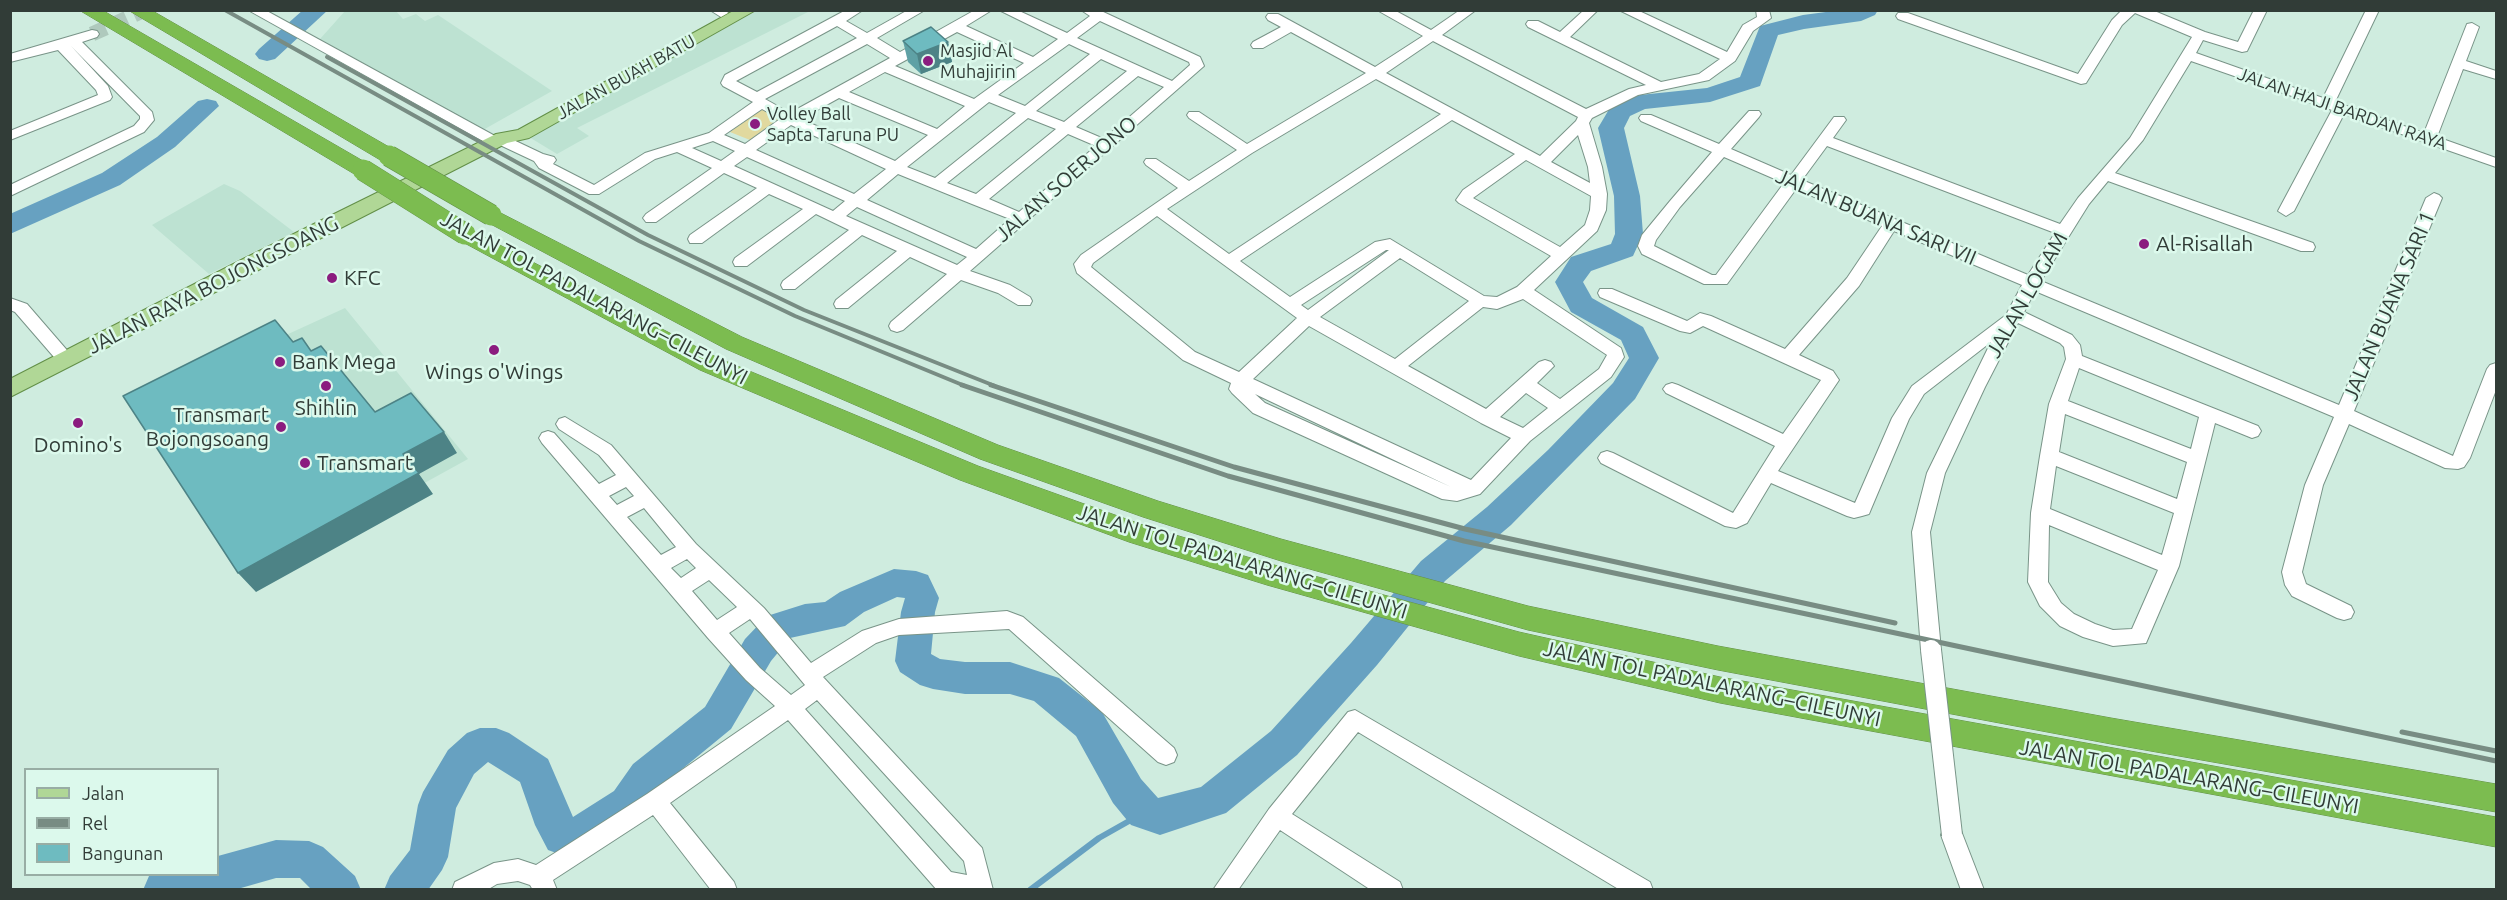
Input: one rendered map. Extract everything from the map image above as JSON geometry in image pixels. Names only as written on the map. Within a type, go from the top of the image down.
[{"type":"highway","name":"JALAN TOL PADALARANG–CILEUNYI","points":[[88,10],[363,170],[465,234],[709,364],[969,473],[1138,534],[1274,562],[1524,631],[1720,690],[2496,832]]},
{"type":"highway","name":"JALAN TOL PADALARANG–CILEUNYI","points":[[137,10],[491,215],[734,343],[968,443],[1152,510],[1274,562]]},
{"type":"highway","points":[[160,10],[317,115]]},
{"type":"highway","name":"JALAN TOL PADALARANG–CILEUNYI","points":[[1524,631],[1718,658],[2496,798]]},
{"type":"main road","name":"JALAN BUAH BATU","points":[[499,139],[523,134],[748,10]]},
{"type":"main road","name":"JALAN BUAH BATU","points":[[417,182],[499,139],[510,129],[721,11]]},
{"type":"main road","name":"JALAN RAYA BOJONGSOANG","points":[[10,389],[417,182]]},
{"type":"street","points":[[254,10],[307,40],[539,158],[544,165],[598,188],[650,156],[714,136],[759,101],[919,10]]},
{"type":"street","points":[[857,10],[728,83],[790,119],[895,167],[1021,218]]},
{"type":"street","points":[[651,218],[790,119],[986,10]]},
{"type":"street","points":[[1005,10],[1172,86]]},
{"type":"street","points":[[1290,304],[1381,246],[1390,244],[1480,301],[1497,303],[1523,291],[1560,254],[1592,227],[1598,210],[1599,194],[1595,167],[1584,119],[1383,10]]},
{"type":"street","points":[[1241,380],[1190,356],[1083,270],[1082,264],[1188,188],[1376,73],[1470,10]]},
{"type":"street","points":[[1562,38],[1592,10]]},
{"type":"street","points":[[1625,10],[1730,58]]},
{"type":"street","points":[[1542,163],[1584,119],[1616,99],[1656,85],[1704,76],[1730,58],[1748,28],[1764,18],[1762,10]]},
{"type":"street","points":[[1903,16],[2081,80],[2117,23],[2130,10]]},
{"type":"street","points":[[2139,10],[2166,15],[2200,35],[2242,48],[2261,10]]},
{"type":"street","points":[[2286,211],[2334,106],[2373,10]]},
{"type":"street","points":[[834,218],[937,134],[1065,38],[1093,13]]},
{"type":"street","name":"JALAN SOERJONO","points":[[897,326],[1197,66],[1196,60],[1093,13]]},
{"type":"street","points":[[1273,17],[1599,194]]},
{"type":"street","points":[[837,21],[901,58]]},
{"type":"street","points":[[1533,24],[1656,85]]},
{"type":"street","points":[[957,27],[1032,62]]},
{"type":"street","points":[[1258,45],[1290,27]]},
{"type":"street","points":[[2429,139],[2472,27]]},
{"type":"street","points":[[10,58],[92,34]]},
{"type":"street","name":"JALAN LOGAM","points":[[1973,890],[1952,835],[1922,566],[1921,532],[1936,473],[1976,387],[2031,283],[2083,201],[2136,140],[2200,35]]},
{"type":"street","points":[[11,134],[105,97],[102,89],[67,43]]},
{"type":"street","points":[[10,191],[139,129],[147,120],[147,115],[67,43]]},
{"type":"street","points":[[10,45],[25,55]]},
{"type":"street","points":[[936,184],[1100,53]]},
{"type":"street","name":"JALAN HAJI BARDAN RAYA","points":[[2188,55],[2496,163]]},
{"type":"street","points":[[2458,63],[2496,75]]},
{"type":"street","points":[[885,67],[975,105]]},
{"type":"street","points":[[977,201],[1137,70]]},
{"type":"street","points":[[840,93],[937,134]]},
{"type":"street","points":[[987,96],[1105,144]]},
{"type":"street","points":[[1228,262],[1451,114]]},
{"type":"street","points":[[1754,114],[1720,150],[1648,239],[1646,246],[1648,250],[1710,280],[1721,279],[1839,120]]},
{"type":"street","points":[[1194,115],[1247,150]]},
{"type":"street","name":"JALAN BUANA SARI VII","points":[[1646,118],[1891,224],[2344,414],[2451,463],[2458,462],[2496,369]]},
{"type":"street","points":[[714,136],[978,256]]},
{"type":"street","points":[[1826,140],[2063,231]]},
{"type":"street","points":[[678,147],[980,282],[1004,289],[1024,301]]},
{"type":"street","points":[[1525,154],[1468,193],[1464,200],[1560,254]]},
{"type":"street","points":[[1151,162],[1188,188]]},
{"type":"street","points":[[2106,175],[2307,247]]},
{"type":"street","points":[[696,239],[767,188]]},
{"type":"street","name":"JALAN BUANA SARI 1","points":[[2343,612],[2299,590],[2295,585],[2292,572],[2314,485],[2434,198]]},
{"type":"street","points":[[741,262],[813,208]]},
{"type":"street","points":[[1158,209],[1308,318],[1486,418],[1524,436]]},
{"type":"street","points":[[1788,357],[1853,282],[1891,224]]},
{"type":"street","points":[[789,285],[860,229]]},
{"type":"street","points":[[842,304],[909,250]]},
{"type":"street","points":[[1400,250],[1308,318],[1241,380],[1238,389],[1258,408],[1449,494],[1473,489],[1524,436],[1605,373],[1616,355],[1523,291]]},
{"type":"street","points":[[1606,293],[1686,327],[1700,319],[1706,320],[1827,375],[1830,380],[1786,443],[1740,518],[1730,521],[1607,458]]},
{"type":"street","points":[[1397,366],[1480,301]]},
{"type":"street","points":[[10,303],[21,308],[66,360]]},
{"type":"street","points":[[1768,474],[1854,511],[1862,509],[1901,418],[1918,390],[2013,316],[2067,339],[2072,345],[2074,359],[2058,404],[2049,456],[2040,513],[2038,582],[2047,600],[2067,620],[2090,631],[2113,638],[2139,637],[2169,566],[2209,414]]},
{"type":"street","points":[[2074,359],[2252,431]]},
{"type":"street","points":[[1486,418],[1545,366]]},
{"type":"street","points":[[1525,384],[1561,408]]},
{"type":"street","points":[[1672,389],[1786,443]]},
{"type":"street","points":[[2058,404],[2197,459]]},
{"type":"street","points":[[548,438],[715,632],[789,706],[945,882],[982,889],[974,856],[815,681],[770,628],[689,549],[605,450],[565,424]]},
{"type":"street","points":[[2049,456],[2183,509]]},
{"type":"street","points":[[597,494],[628,477]]},
{"type":"street","points":[[614,515],[646,498]]},
{"type":"street","points":[[2040,513],[2169,566]]},
{"type":"street","points":[[658,566],[689,549]]},
{"type":"street","points":[[679,590],[711,568]]},
{"type":"street","points":[[715,632],[750,608]]},
{"type":"street","points":[[463,890],[494,874],[518,870],[542,884],[789,706],[839,654],[869,637],[899,627],[997,618],[1016,623],[1166,755]]},
{"type":"street","points":[[1224,890],[1277,816],[1355,719],[1642,890]]},
{"type":"street","points":[[655,801],[726,890]]},
{"type":"street","points":[[1277,816],[1392,890]]},
{"type":"shaded area","points":[[345,11],[396,11],[403,19],[416,14],[425,21],[438,15],[552,91],[483,130],[320,39]]},
{"type":"shaded area","points":[[756,11],[810,11],[577,128],[589,136],[557,154],[529,137]]},
{"type":"shaded area","name":"Volley Ball Sapta Taruna PU","points":[[761,109],[781,117],[750,140],[730,132]]},
{"type":"shaded area","points":[[224,184],[240,191],[294,232],[209,274],[152,225]]},
{"type":"shaded area","name":"Transmart","points":[[345,308],[468,459],[303,550],[190,379]]},
{"type":"building","points":[[931,27],[948,42],[917,54],[903,41]]},
{"type":"building","name":"Transmart","points":[[275,320],[293,342],[302,338],[311,351],[321,346],[375,412],[411,393],[444,432],[403,454],[419,473],[238,573],[123,396]]},
{"type":"waterway","points":[[267,54],[317,10]]},
{"type":"waterway","points":[[404,890],[428,857],[437,805],[461,762],[480,745],[496,745],[535,771],[554,825],[562,837],[579,835],[628,804],[646,776],[718,718],[758,650],[779,626],[805,619],[833,616],[852,602],[894,583],[916,585],[922,598],[918,612],[913,661],[933,674],[965,678],[1010,678],[1046,689],[1089,724],[1127,791],[1145,812],[1160,817],[1212,801],[1284,743],[1364,654],[1433,571],[1499,516],[1559,458],[1624,391],[1644,358],[1633,334],[1581,305],[1569,282],[1581,264],[1623,250],[1629,234],[1627,196],[1611,128],[1620,111],[1640,102],[1710,95],[1751,81],[1768,31],[1803,22],[1853,16],[1867,10]]},
{"type":"waterway","points":[[10,225],[111,179],[166,142],[207,106]]},
{"type":"waterway","points":[[1030,890],[1099,838],[1145,812]]},
{"type":"waterway","points":[[219,875],[276,859],[309,860],[341,890]]},
{"type":"waterway","points":[[163,890],[214,876]]},
{"type":"tunnel","points":[[92,34],[145,10]]},
{"type":"railway","points":[[225,10],[639,241],[795,316],[965,386]]},
{"type":"railway","points":[[327,57],[648,235],[804,310],[995,386]]},
{"type":"railway","points":[[962,385],[1228,476],[1464,541],[2496,761]]},
{"type":"railway","points":[[991,385],[1234,467],[1465,529],[1895,623]]},
{"type":"railway","points":[[2402,732],[2496,751]]},
{"type":"place","name":"Masjid Al Muhajirin","points":[[928,61]]},
{"type":"place","name":"Volley Ball Sapta Taruna PU","points":[[755,124]]},
{"type":"place","name":"Al-Risallah","points":[[2144,244]]},
{"type":"place","name":"KFC","points":[[332,278]]},
{"type":"place","name":"Wings o'Wings","points":[[494,350]]},
{"type":"place","name":"Bank Mega","points":[[280,362]]},
{"type":"place","name":"Shihlin","points":[[326,386]]},
{"type":"place","name":"Domino's","points":[[78,423]]},
{"type":"place","name":"Transmart Bojongsoang","points":[[281,427]]},
{"type":"place","name":"Transmart","points":[[305,463]]}]
